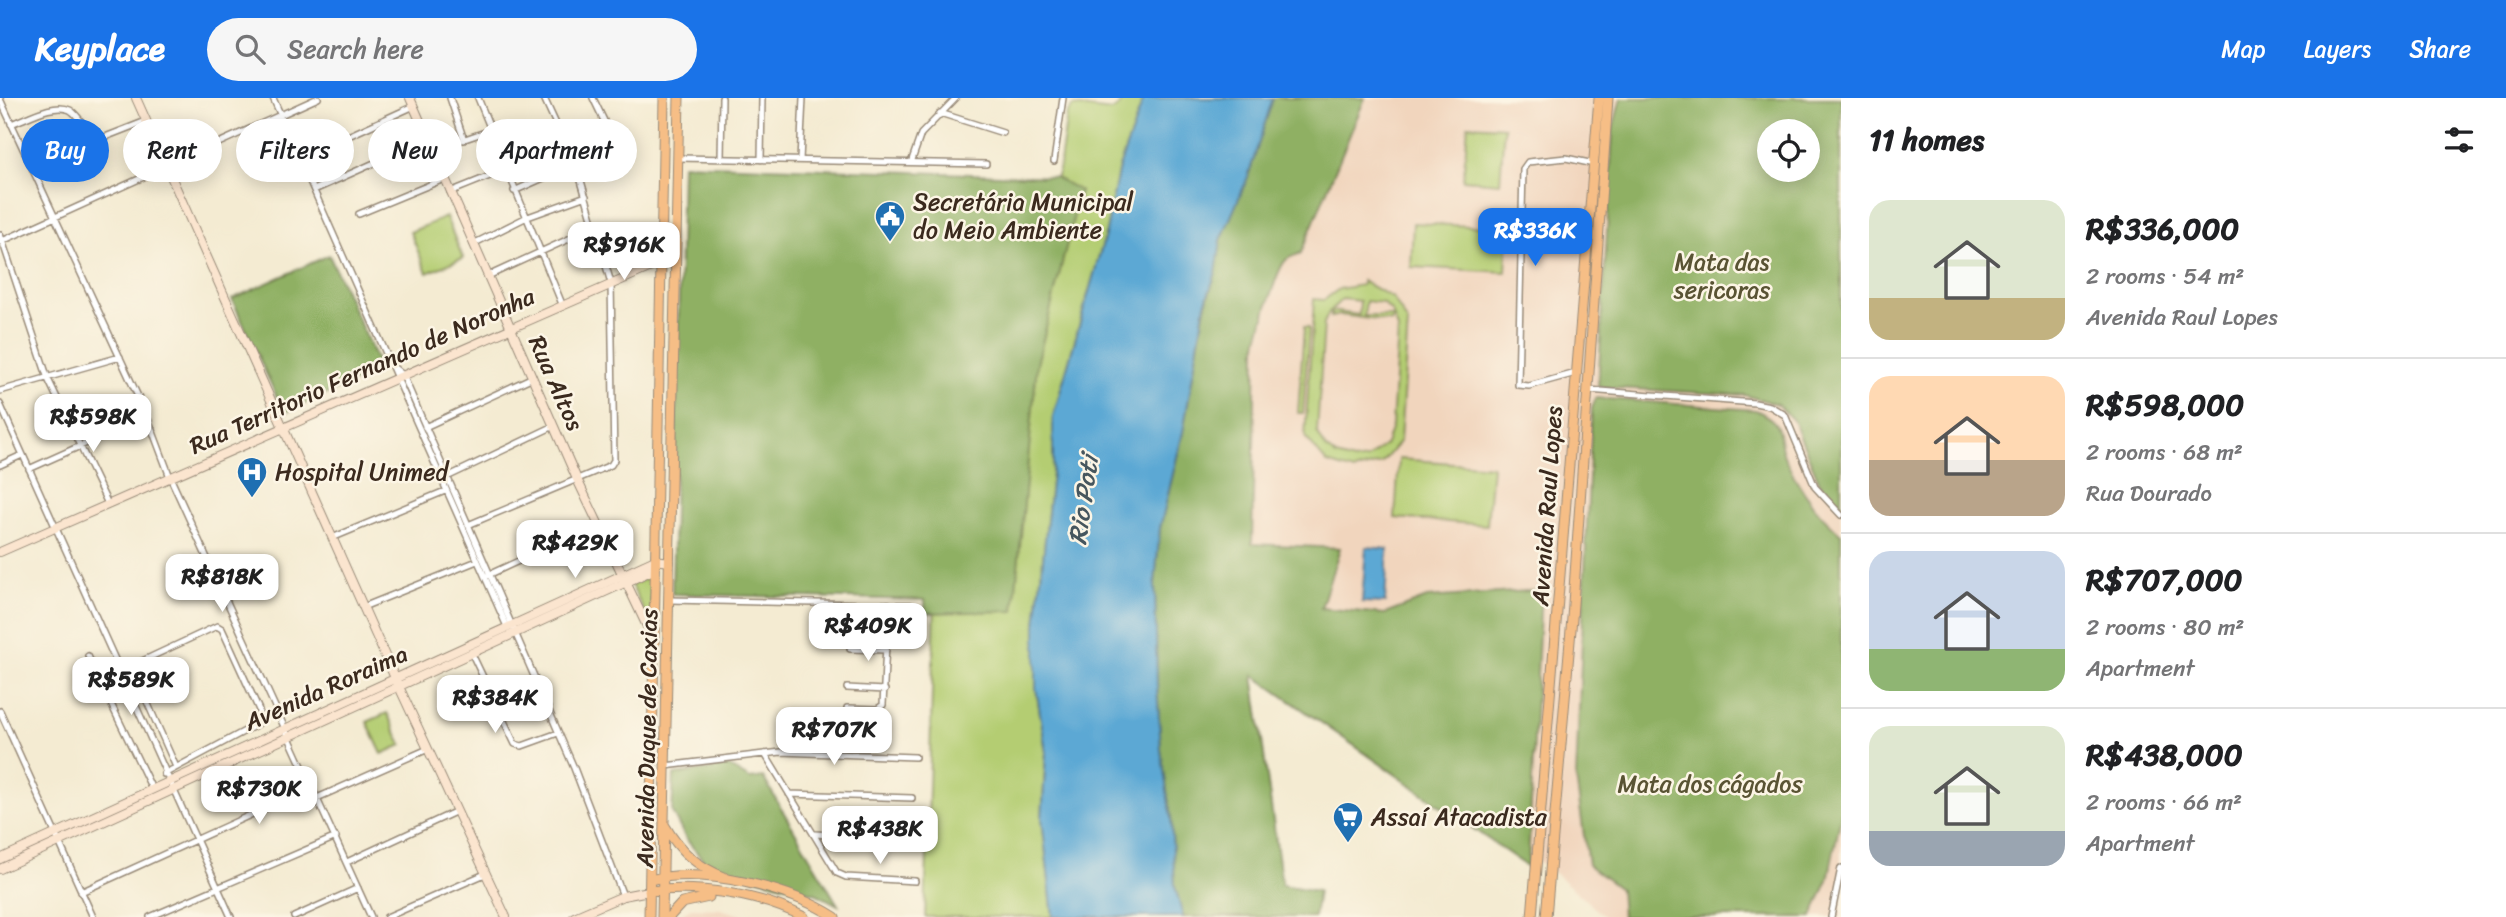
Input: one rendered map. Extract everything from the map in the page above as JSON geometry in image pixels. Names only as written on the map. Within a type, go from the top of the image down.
[{"type":"main road","name":"Avenida Duque de Caxias","points":[[649,917],[664,98]]},
{"type":"main road","name":"Avenida Duque de Caxias","points":[[662,917],[679,98]]},
{"type":"main road","name":"Avenida Raul Lopes","points":[[1532,917],[1599,98]]},
{"type":"main road","name":"Avenida Raul Lopes","points":[[1546,917],[1580,509],[1609,98]]},
{"type":"main road","points":[[664,824],[675,843],[691,860],[736,881]]},
{"type":"main road","points":[[650,880],[663,876],[736,881],[787,894],[835,917]]},
{"type":"main road","points":[[649,891],[663,889],[734,895],[769,902],[804,917]]},
{"type":"main road","points":[[669,917],[690,899],[734,895]]},
{"type":"street","points":[[136,98],[145,119]]},
{"type":"street","points":[[273,98],[282,119]]},
{"type":"street","points":[[222,141],[318,98]]},
{"type":"street","points":[[450,98],[464,140],[476,136]]},
{"type":"street","points":[[478,98],[487,119]]},
{"type":"street","points":[[544,98],[554,119]]},
{"type":"street","points":[[593,98],[603,119]]},
{"type":"street","points":[[720,159],[722,98]]},
{"type":"street","points":[[761,98],[761,160]]},
{"type":"street","points":[[800,160],[803,98]]},
{"type":"street","points":[[912,160],[921,134],[956,98]]},
{"type":"street","points":[[1054,161],[1063,98]]},
{"type":"street","points":[[0,99],[21,145]]},
{"type":"street","points":[[354,131],[412,102]]},
{"type":"street","name":"Rua Altos","points":[[412,102],[419,119]]},
{"type":"street","points":[[25,119],[52,109],[66,109],[78,119]]},
{"type":"street","points":[[940,113],[1003,133]]},
{"type":"street","points":[[11,124],[21,120]]},
{"type":"street","points":[[677,158],[912,160],[986,164]]},
{"type":"street","points":[[1576,373],[1529,386],[1518,386],[1523,169],[1528,162],[1545,163],[1563,158],[1594,164]]},
{"type":"street","points":[[314,190],[368,166]]},
{"type":"street","points":[[450,192],[476,181]]},
{"type":"street","points":[[38,182],[147,416],[170,477],[371,917]]},
{"type":"street","points":[[108,504],[48,379],[0,239],[55,219],[132,182]]},
{"type":"street","points":[[173,182],[395,678],[506,917]]},
{"type":"street","points":[[310,182],[393,367],[425,427],[447,477],[486,576],[515,635],[603,836],[623,896]]},
{"type":"street","points":[[359,214],[437,182]]},
{"type":"street","name":"Rua Altos","points":[[445,182],[576,477],[626,578],[654,643]]},
{"type":"street","points":[[510,182],[562,304]]},
{"type":"street","points":[[514,191],[534,182]]},
{"type":"street","points":[[468,525],[609,465],[614,460],[611,283],[581,182]]},
{"type":"street","points":[[473,244],[525,218],[586,196]]},
{"type":"street","points":[[488,276],[595,227]]},
{"type":"street","name":"Rua Territorio Fernando de Noronha","points":[[0,552],[674,257]]},
{"type":"street","points":[[1584,272],[1597,273]]},
{"type":"street","points":[[0,391],[120,357]]},
{"type":"street","points":[[399,376],[445,491],[486,576]]},
{"type":"street","points":[[425,427],[533,377]]},
{"type":"street","points":[[1588,390],[1755,403],[1778,410],[1789,423],[1815,487],[1841,515]]},
{"type":"street","points":[[0,404],[166,778],[231,917]]},
{"type":"street","points":[[29,469],[147,416]]},
{"type":"street","points":[[447,477],[554,426]]},
{"type":"street","points":[[0,465],[22,454]]},
{"type":"street","points":[[332,538],[445,491]]},
{"type":"street","points":[[1566,508],[1580,509]]},
{"type":"street","points":[[486,576],[599,524]]},
{"type":"street","points":[[655,564],[662,558],[670,562]]},
{"type":"street","points":[[363,607],[477,561]]},
{"type":"street","name":"Avenida Roraima","points":[[93,820],[173,790],[400,688],[515,635],[655,564]]},
{"type":"street","name":"Avenida Roraima","points":[[0,869],[152,789],[166,778],[395,678],[508,625],[626,578]]},
{"type":"street","points":[[670,600],[910,605]]},
{"type":"street","points":[[847,708],[881,708],[885,690],[888,604]]},
{"type":"street","points":[[166,778],[176,767],[257,726],[259,710],[222,629],[217,626],[140,662],[135,669],[136,677],[176,767]]},
{"type":"street","points":[[850,649],[886,650]]},
{"type":"street","points":[[472,654],[515,744],[522,746],[558,733]]},
{"type":"street","points":[[88,656],[152,789]]},
{"type":"street","points":[[847,688],[885,690]]},
{"type":"street","points":[[0,711],[93,917]]},
{"type":"street","points":[[317,798],[428,749]]},
{"type":"street","points":[[665,766],[790,751],[915,757]]},
{"type":"street","points":[[765,754],[841,876],[915,881]]},
{"type":"street","points":[[81,892],[312,788]]},
{"type":"street","points":[[789,794],[912,798]]},
{"type":"street","points":[[1541,805],[1551,807],[1555,814]]},
{"type":"street","points":[[347,862],[457,811]]},
{"type":"street","points":[[815,834],[912,840]]},
{"type":"street","points":[[154,916],[335,837]]},
{"type":"street","name":"Avenida Roraima","points":[[0,859],[57,838]]},
{"type":"street","points":[[1831,917],[1841,868]]},
{"type":"street","points":[[387,917],[485,873]]},
{"type":"street","points":[[637,892],[650,880]]},
{"type":"street","points":[[294,917],[358,888]]},
{"type":"street","points":[[574,917],[623,896],[649,891]]},
{"type":"street","points":[[1834,902],[1841,896]]},
{"type":"shaded area","points":[[1273,98],[1841,98],[1841,917],[1605,917],[1557,875],[1155,583],[1205,304],[1216,272],[1221,240]]},
{"type":"shaded area","points":[[691,908],[720,909],[748,917],[676,917]]},
{"type":"green space","points":[[1122,98],[1144,98],[1119,167],[1106,232],[1053,417],[1053,464],[1036,625],[1036,688],[1046,752],[1042,819],[1053,917],[925,917],[935,595],[1043,216],[1059,170],[1067,114],[1073,106],[1112,111],[1120,105]]},
{"type":"green space","points":[[1273,98],[1365,98],[1301,253],[1286,260],[1282,266],[1268,302],[1256,349],[1252,544],[1340,548],[1321,608],[1385,614],[1427,598],[1541,590],[1528,867],[1253,675],[1282,885],[1318,891],[1314,917],[1183,917],[1175,886],[1157,685],[1155,583],[1160,528],[1183,432],[1205,307],[1216,272],[1221,240],[1249,174]]},
{"type":"green space","name":"Mata das sericoras","points":[[1621,98],[1841,98],[1841,507],[1820,483],[1793,420],[1777,404],[1744,395],[1598,387],[1613,129]]},
{"type":"green space","points":[[1468,125],[1504,127],[1500,183],[1463,180]]},
{"type":"green space","points":[[682,164],[1055,177],[1080,191],[1037,364],[1014,611],[925,613],[925,600],[672,594]]},
{"type":"green space","points":[[446,217],[463,258],[427,273],[410,232]]},
{"type":"green space","points":[[1413,223],[1508,228],[1506,272],[1411,267]]},
{"type":"green space","points":[[329,255],[381,370],[284,413],[232,299]]},
{"type":"green space","points":[[1362,281],[1393,298],[1408,323],[1400,441],[1382,463],[1354,471],[1327,463],[1305,437],[1314,299],[1324,300],[1339,289],[1362,285]],"holes":[[[1342,299],[1360,301],[1359,315],[1331,311],[1331,317],[1340,315],[1392,322],[1393,316],[1364,316],[1366,301],[1383,303],[1392,312],[1398,329],[1392,426],[1386,444],[1367,459],[1354,461],[1336,456],[1326,448],[1317,432],[1324,323],[1329,312]]]},
{"type":"green space","points":[[1304,327],[1309,328],[1303,413],[1298,413]]},
{"type":"green space","name":"Mata dos cágados","points":[[1596,398],[1756,410],[1775,423],[1792,473],[1808,498],[1841,534],[1841,816],[1828,880],[1812,917],[1622,917],[1620,889],[1588,865],[1576,778],[1592,408]]},
{"type":"green space","points":[[1399,459],[1492,466],[1487,525],[1395,518]]},
{"type":"green space","points":[[651,577],[651,626],[631,584]]},
{"type":"green space","points":[[387,713],[402,745],[382,754],[367,722]]},
{"type":"green space","points":[[728,766],[750,779],[763,777],[838,905],[817,894],[707,865],[686,839],[672,812],[674,775]]},
{"type":"water","name":"Rio Poti","points":[[1144,98],[1273,98],[1248,177],[1221,240],[1216,272],[1205,304],[1183,432],[1160,528],[1155,583],[1157,685],[1175,886],[1183,917],[1053,917],[1042,819],[1046,752],[1036,688],[1036,625],[1053,464],[1053,417],[1106,232],[1119,167]]},
{"type":"water","points":[[1366,547],[1388,549],[1385,603],[1362,602]]},
{"type":"place","name":"Secretária Municipal do Meio Ambiente","points":[[890,243]]},
{"type":"place","name":"Hospital Unimed","points":[[252,499]]},
{"type":"place","name":"Assaí Atacadista","points":[[1348,844]]}]
